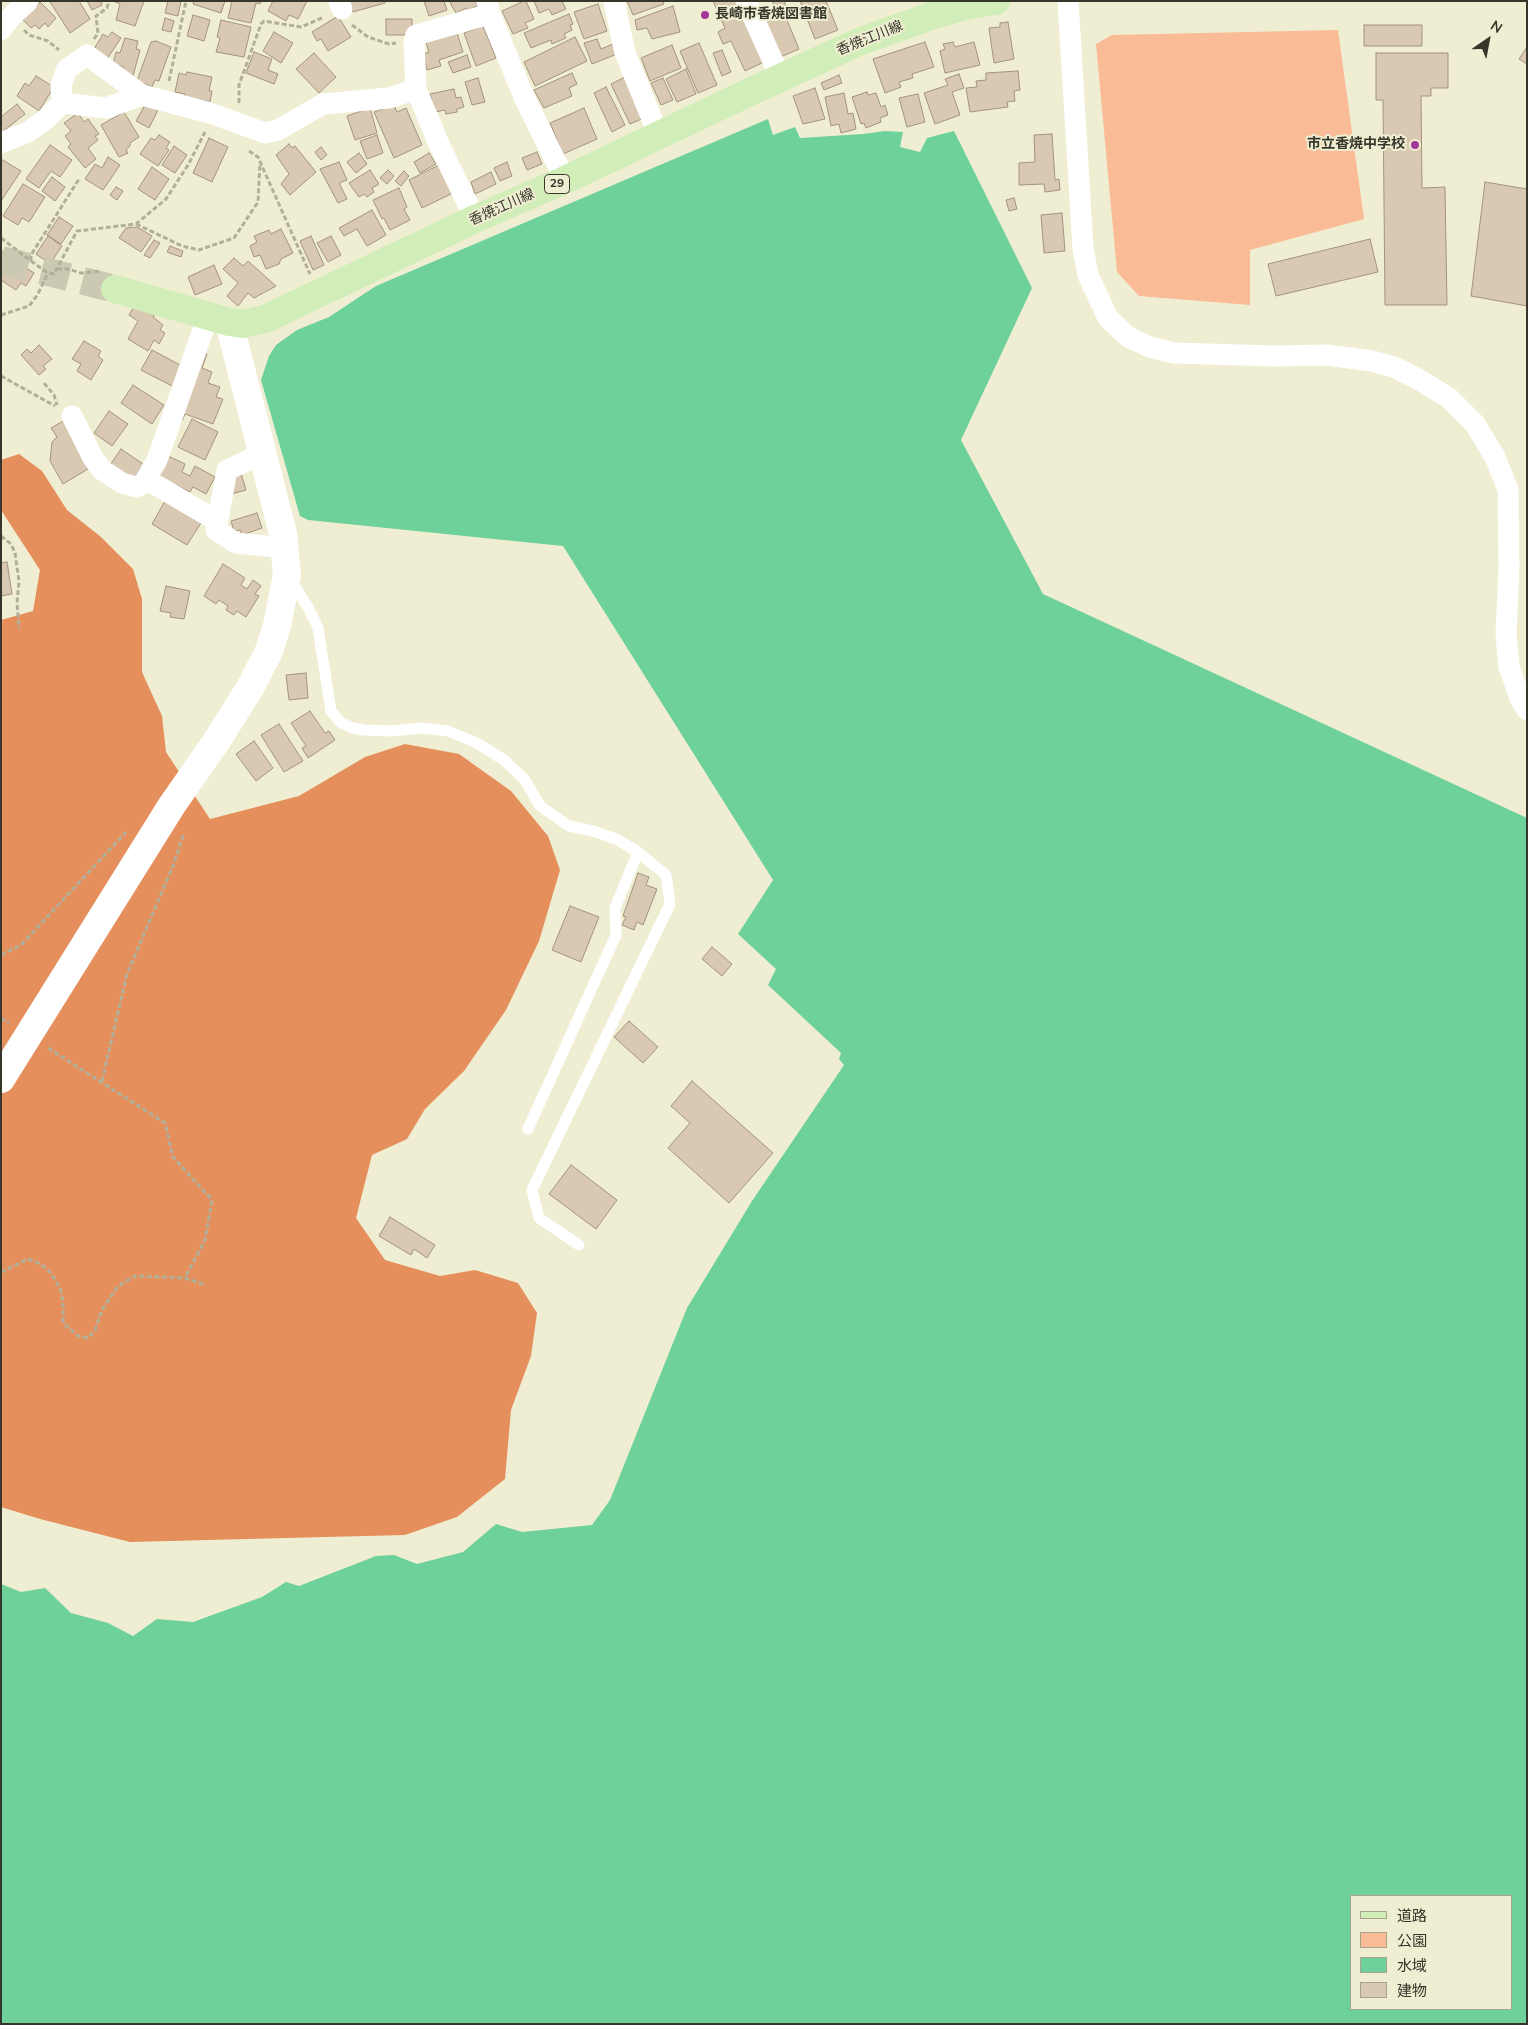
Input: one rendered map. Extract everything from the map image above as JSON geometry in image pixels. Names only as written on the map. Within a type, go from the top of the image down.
[{"type":"main road","name":"香焼江川線","points":[[115,289],[242,324],[266,319],[475,219],[566,180],[861,42],[969,4],[996,1]]},
{"type":"street","points":[[6,24],[28,1]]},
{"type":"street","points":[[614,1],[625,52],[659,136]]},
{"type":"street","points":[[746,1],[781,78]]},
{"type":"street","points":[[1068,1],[1083,248],[1088,275],[1108,318],[1128,337],[1150,347],[1174,353],[1275,356],[1327,355],[1372,361],[1394,367],[1449,398],[1475,424],[1495,457],[1508,490],[1509,568],[1506,634],[1509,667],[1520,698],[1527,710]]},
{"type":"street","points":[[475,219],[438,142],[416,89],[414,42],[416,35],[488,8],[524,97],[566,180]]},
{"type":"street","points":[[1,143],[28,132],[45,120],[62,103],[63,78],[70,67],[88,55],[142,94],[210,113],[265,133],[271,132],[323,104],[389,98],[416,89]]},
{"type":"street","points":[[62,103],[106,108],[142,94]]},
{"type":"street","points":[[1,1079],[172,805],[216,742],[259,672],[269,651],[277,626],[287,576],[283,534],[262,454],[219,319]]},
{"type":"street","points":[[72,416],[93,458],[102,470],[122,483],[136,487],[143,484],[157,460],[219,319]]},
{"type":"street","points":[[262,454],[226,470],[216,530],[236,543],[284,548]]},
{"type":"street","points":[[146,479],[218,521]]},
{"type":"lane","points":[[287,576],[310,609],[318,628],[331,711],[340,722],[352,728],[364,730],[392,731],[422,728],[448,731],[470,740],[504,760],[525,780],[540,806],[569,826],[593,831],[616,839],[638,852],[666,875],[670,904],[532,1190],[539,1218],[580,1245]]},
{"type":"lane","points":[[528,1129],[616,935],[615,908],[638,852]]},
{"type":"path","points":[[88,55],[98,33],[96,16],[107,8],[109,1]]},
{"type":"path","points":[[163,100],[173,70],[186,1]]},
{"type":"path","points":[[233,122],[239,107],[239,85],[261,24],[264,22],[301,27],[341,5],[351,23],[368,37],[389,44],[414,42]]},
{"type":"path","points":[[6,24],[48,41],[57,47],[64,55],[70,67]]},
{"type":"path","points":[[136,224],[166,199],[188,165],[211,122],[210,113]]},
{"type":"path","points":[[242,145],[258,157],[319,294]]},
{"type":"path","points":[[1,238],[48,273],[54,274],[77,231],[136,224],[182,246],[199,250],[234,238],[258,202],[260,162]]},
{"type":"path","points":[[31,261],[31,255],[79,179]]},
{"type":"path","points":[[1,315],[29,306],[38,294],[48,273]]},
{"type":"path","points":[[1,376],[58,408],[54,395],[44,383]]},
{"type":"path","points":[[1,536],[11,544],[15,554],[19,581],[17,603],[19,629]]},
{"type":"path","points":[[102,1081],[127,974],[173,866],[185,830]]},
{"type":"path","points":[[1,955],[21,946],[127,831]]},
{"type":"path","points":[[1,1018],[10,1023]]},
{"type":"path","points":[[43,1044],[165,1122],[173,1157],[212,1200],[205,1240],[185,1278]]},
{"type":"path","points":[[1,1272],[28,1259],[41,1264],[51,1273],[60,1288],[63,1323],[78,1336],[88,1338],[94,1330],[102,1310],[118,1286],[136,1276],[185,1278],[206,1285]]},
{"type":"green space","points":[[1338,30],[1364,219],[1250,250],[1250,305],[1139,296],[1117,272],[1096,44],[1112,35]]},
{"type":"shaded area","points":[[19,454],[42,471],[67,510],[101,537],[133,569],[142,599],[142,672],[162,716],[166,752],[210,819],[299,796],[365,757],[405,744],[459,754],[511,791],[548,836],[560,870],[539,941],[506,1010],[464,1071],[425,1109],[407,1139],[372,1155],[356,1218],[385,1260],[440,1276],[475,1270],[518,1283],[537,1313],[531,1356],[511,1410],[505,1479],[457,1517],[405,1535],[130,1542],[1,1507],[1,620],[33,611],[40,570],[1,510],[1,460]]},
{"type":"water","points":[[768,119],[773,135],[795,127],[800,138],[885,131],[903,132],[900,147],[920,152],[927,138],[954,131],[1032,288],[961,440],[1043,594],[1527,818],[1527,2024],[1,2024],[1,1584],[21,1592],[45,1588],[71,1613],[108,1623],[133,1636],[157,1619],[193,1622],[262,1597],[286,1582],[299,1586],[376,1556],[394,1555],[417,1564],[463,1552],[496,1524],[522,1532],[592,1525],[610,1500],[687,1308],[752,1201],[844,1065],[839,1059],[841,1053],[768,985],[776,969],[738,934],[773,880],[563,546],[308,520],[300,516],[261,380],[269,356],[276,345],[297,330],[329,317],[376,286]]},
{"type":"building","points":[[51,1],[79,1],[90,19],[70,33]]},
{"type":"building","points":[[87,1],[101,1],[102,5],[92,10]]},
{"type":"building","points":[[113,1],[144,1],[135,26],[116,20],[120,4]]},
{"type":"building","points":[[168,1],[181,1],[178,16],[165,13]]},
{"type":"building","points":[[194,1],[225,1],[221,13],[193,4]]},
{"type":"building","points":[[232,1],[261,1],[260,4],[256,3],[251,23],[228,18]]},
{"type":"building","points":[[273,1],[307,1],[298,19],[289,15],[286,21],[268,11]]},
{"type":"building","points":[[350,1],[385,1],[385,3],[353,12]]},
{"type":"building","points":[[424,1],[444,1],[447,10],[429,16]]},
{"type":"building","points":[[453,1],[479,1],[480,4],[468,11],[466,8],[456,13],[450,3]]},
{"type":"building","points":[[526,1],[534,19],[525,23],[528,28],[513,34],[502,11]]},
{"type":"building","points":[[534,1],[562,1],[566,9],[552,15],[549,9],[539,13]]},
{"type":"building","points":[[627,1],[663,1],[664,4],[633,15]]},
{"type":"building","points":[[713,1],[736,1],[764,62],[745,71],[731,41],[723,44],[718,32],[725,28]]},
{"type":"building","points":[[772,1],[784,1],[786,6],[778,11]]},
{"type":"building","points":[[800,1],[826,1],[838,30],[815,39]]},
{"type":"building","points":[[40,2],[56,18],[48,27],[45,23],[39,29],[35,25],[31,28],[23,20]]},
{"type":"building","points":[[598,4],[607,31],[584,39],[574,12]]},
{"type":"building","points":[[673,6],[680,32],[652,39],[647,28],[637,30],[635,20]]},
{"type":"building","points":[[784,13],[799,49],[778,58],[763,22]]},
{"type":"building","points":[[569,14],[573,24],[570,25],[572,30],[564,34],[566,38],[552,44],[551,40],[531,48],[524,33]]},
{"type":"building","points":[[193,15],[210,20],[204,41],[187,36]]},
{"type":"building","points":[[338,16],[351,37],[328,51],[321,39],[317,41],[312,32]]},
{"type":"building","points":[[165,18],[174,21],[171,32],[162,30]]},
{"type":"building","points":[[386,19],[412,19],[412,35],[386,35]]},
{"type":"building","points":[[221,20],[251,27],[244,57],[216,52],[220,38],[217,37]]},
{"type":"building","points":[[1008,22],[1014,59],[994,63],[989,28],[1000,27],[1000,23]]},
{"type":"building","points":[[1364,25],[1422,25],[1422,46],[1364,46]]},
{"type":"building","points":[[483,26],[496,58],[476,66],[464,33]]},
{"type":"building","points":[[456,30],[463,52],[439,60],[441,66],[427,70],[423,54],[429,52],[426,42]]},
{"type":"building","points":[[112,32],[121,38],[105,62],[91,54],[103,34],[108,37]]},
{"type":"building","points":[[274,32],[293,43],[281,63],[263,51]]},
{"type":"building","points":[[575,37],[587,61],[535,86],[524,62]]},
{"type":"building","points":[[125,38],[138,41],[136,49],[140,50],[133,76],[123,73],[124,67],[113,64],[116,52],[120,53]]},
{"type":"building","points":[[597,39],[601,49],[613,44],[617,54],[592,64],[584,43]]},
{"type":"building","points":[[156,41],[171,47],[159,81],[155,80],[152,87],[137,81],[151,42]]},
{"type":"building","points":[[925,42],[934,67],[912,74],[913,78],[899,82],[901,87],[885,93],[873,59]]},
{"type":"building","points":[[953,42],[955,47],[974,42],[980,65],[945,73],[940,51],[945,49],[943,44]]},
{"type":"building","points":[[699,43],[717,85],[698,93],[680,51]]},
{"type":"building","points":[[672,45],[681,68],[650,81],[641,58]]},
{"type":"building","points":[[1527,47],[1527,64],[1519,59]]},
{"type":"building","points":[[722,50],[731,72],[722,76],[713,53]]},
{"type":"building","points":[[254,52],[272,59],[268,70],[278,74],[274,84],[246,73]]},
{"type":"building","points":[[314,53],[336,77],[319,93],[296,69]]},
{"type":"building","points":[[1376,53],[1448,53],[1448,88],[1431,88],[1431,96],[1421,96],[1422,188],[1445,187],[1447,305],[1385,305],[1383,100],[1376,100]]},
{"type":"building","points":[[467,55],[471,67],[453,73],[448,62]]},
{"type":"building","points":[[686,69],[696,94],[677,102],[666,79]]},
{"type":"building","points":[[1018,71],[1020,90],[1014,91],[1015,101],[1007,102],[1008,107],[970,112],[966,88],[977,87],[976,81],[986,80],[986,73]]},
{"type":"building","points":[[187,72],[212,77],[209,91],[212,91],[210,102],[184,97],[185,94],[175,92],[179,73],[186,75]]},
{"type":"building","points":[[572,73],[577,84],[569,88],[572,96],[544,108],[534,90]]},
{"type":"building","points":[[959,74],[964,88],[952,92],[960,115],[935,124],[924,93],[948,85],[945,79]]},
{"type":"building","points":[[839,75],[842,83],[824,90],[821,83]]},
{"type":"building","points":[[36,76],[54,87],[39,111],[17,96],[25,83],[29,86]]},
{"type":"building","points":[[625,77],[644,118],[630,124],[611,84]]},
{"type":"building","points":[[478,78],[485,102],[472,105],[465,82]]},
{"type":"building","points":[[663,78],[673,100],[661,105],[651,83]]},
{"type":"building","points":[[606,87],[625,125],[612,132],[594,93]]},
{"type":"building","points":[[815,88],[825,119],[803,124],[793,96]]},
{"type":"building","points":[[454,89],[456,98],[461,97],[464,107],[457,109],[457,112],[446,114],[445,110],[435,112],[430,94]]},
{"type":"building","points":[[867,92],[868,95],[876,93],[881,107],[885,105],[888,115],[880,118],[881,122],[866,128],[864,123],[861,124],[852,97]]},
{"type":"building","points":[[844,93],[848,114],[853,113],[856,129],[841,133],[839,124],[831,126],[825,97]]},
{"type":"building","points":[[918,94],[925,122],[907,127],[899,98]]},
{"type":"building","points":[[146,103],[158,110],[149,128],[136,121]]},
{"type":"building","points":[[17,104],[25,114],[1,133],[1,117]]},
{"type":"building","points":[[394,105],[397,112],[406,108],[422,145],[394,158],[374,112]]},
{"type":"building","points":[[370,108],[377,133],[355,140],[347,116]]},
{"type":"building","points":[[584,108],[597,139],[563,154],[550,123]]},
{"type":"building","points":[[124,112],[139,137],[130,143],[126,150],[128,153],[119,157],[101,125]]},
{"type":"building","points":[[78,113],[84,122],[88,119],[99,134],[95,136],[98,140],[88,148],[96,159],[85,168],[68,147],[71,144],[65,136],[71,131],[64,123]]},
{"type":"building","points":[[1052,134],[1055,180],[1059,179],[1060,190],[1045,192],[1044,184],[1019,185],[1019,163],[1035,162],[1034,135]]},
{"type":"building","points":[[159,135],[170,142],[166,148],[169,150],[158,166],[140,154],[151,138],[155,140]]},
{"type":"building","points":[[377,135],[383,153],[367,159],[360,141]]},
{"type":"building","points":[[209,138],[228,147],[212,182],[193,173]]},
{"type":"building","points":[[289,144],[292,148],[295,146],[316,172],[290,195],[281,184],[289,174],[276,155]]},
{"type":"building","points":[[50,145],[72,160],[60,177],[51,171],[39,188],[26,179]]},
{"type":"building","points":[[174,146],[187,155],[175,173],[162,165]]},
{"type":"building","points":[[321,147],[327,155],[321,160],[315,152]]},
{"type":"building","points":[[537,152],[542,164],[527,170],[522,158]]},
{"type":"building","points":[[359,153],[367,164],[356,173],[347,162]]},
{"type":"building","points":[[429,153],[436,164],[420,173],[414,162]]},
{"type":"building","points":[[108,157],[120,165],[103,190],[85,179],[95,164],[102,168]]},
{"type":"building","points":[[1,159],[21,171],[1,201]]},
{"type":"building","points":[[339,162],[347,180],[339,183],[347,199],[338,203],[320,169]]},
{"type":"building","points":[[507,162],[512,176],[500,181],[494,168]]},
{"type":"building","points":[[439,165],[453,193],[422,208],[409,180]]},
{"type":"building","points":[[152,167],[169,179],[155,200],[138,189]]},
{"type":"building","points":[[370,170],[379,184],[372,188],[374,192],[367,197],[364,194],[359,197],[349,183]]},
{"type":"building","points":[[388,170],[394,176],[387,184],[380,178]]},
{"type":"building","points":[[404,171],[409,176],[401,186],[395,181]]},
{"type":"building","points":[[491,172],[496,184],[475,194],[471,182]]},
{"type":"building","points":[[52,177],[65,187],[55,201],[42,191]]},
{"type":"building","points":[[1485,182],[1527,189],[1527,306],[1471,296]]},
{"type":"building","points":[[23,184],[45,197],[29,222],[22,218],[18,225],[3,216]]},
{"type":"building","points":[[116,187],[123,191],[117,200],[110,195]]},
{"type":"building","points":[[399,188],[407,207],[404,209],[410,220],[390,230],[384,218],[382,219],[373,200]]},
{"type":"building","points":[[1014,198],[1017,209],[1009,211],[1006,200]]},
{"type":"building","points":[[372,210],[386,235],[367,246],[357,229],[344,236],[339,228]]},
{"type":"building","points":[[1062,213],[1065,251],[1044,253],[1041,215]]},
{"type":"building","points":[[59,217],[73,226],[61,244],[47,235]]},
{"type":"building","points":[[137,227],[152,236],[141,252],[119,238],[126,228]]},
{"type":"building","points":[[281,229],[293,253],[281,259],[279,264],[266,269],[260,255],[254,257],[250,246],[257,242],[254,236],[269,230],[271,234]]},
{"type":"building","points":[[48,236],[62,246],[50,264],[36,254]]},
{"type":"building","points":[[311,236],[324,265],[313,270],[300,241]]},
{"type":"building","points":[[331,236],[341,255],[328,262],[317,243]]},
{"type":"building","points":[[1370,239],[1378,272],[1276,296],[1268,264]]},
{"type":"building","points":[[154,240],[160,243],[150,258],[144,255]]},
{"type":"building","points":[[170,246],[183,251],[181,257],[167,252]]},
{"type":"building","points":[[1,251],[34,273],[26,286],[21,283],[16,290],[1,280]]},
{"type":"building","points":[[234,258],[243,266],[248,261],[276,286],[254,298],[248,293],[238,306],[227,296],[238,283],[223,269]]},
{"type":"building","points":[[214,265],[222,284],[195,295],[188,277]]},
{"type":"building","points":[[135,305],[155,313],[153,317],[163,325],[160,330],[165,333],[159,344],[154,340],[148,351],[128,339],[138,321],[129,315]]},
{"type":"building","points":[[84,341],[101,351],[98,356],[103,360],[91,380],[77,371],[81,364],[72,359]]},
{"type":"building","points":[[39,345],[52,359],[43,366],[46,369],[39,375],[21,355],[27,349],[31,353]]},
{"type":"building","points":[[152,350],[184,367],[174,387],[141,370]]},
{"type":"building","points":[[200,352],[207,354],[202,368],[212,372],[208,383],[220,387],[216,397],[223,399],[213,424],[185,414],[182,421],[175,419]]},
{"type":"building","points":[[133,385],[164,405],[152,424],[121,403]]},
{"type":"building","points":[[109,411],[128,424],[112,446],[94,433]]},
{"type":"building","points":[[192,419],[218,432],[205,460],[178,447]]},
{"type":"building","points":[[65,420],[93,466],[63,484],[50,461],[52,442],[57,437],[51,428]]},
{"type":"building","points":[[121,449],[143,464],[132,482],[110,465]]},
{"type":"building","points":[[166,455],[185,464],[182,472],[190,476],[195,466],[215,477],[206,494],[193,487],[190,492],[159,477]]},
{"type":"building","points":[[240,470],[246,490],[228,495],[230,475]]},
{"type":"building","points":[[165,501],[201,523],[187,545],[152,524]]},
{"type":"building","points":[[257,513],[262,528],[242,535],[240,530],[234,531],[231,521]]},
{"type":"building","points":[[7,562],[12,594],[1,596],[1,563]]},
{"type":"building","points":[[223,564],[245,578],[241,585],[247,589],[253,580],[261,586],[255,594],[259,596],[246,617],[237,611],[234,615],[226,610],[228,606],[219,600],[216,604],[204,596]]},
{"type":"building","points":[[166,586],[190,591],[184,619],[170,617],[171,613],[160,611]]},
{"type":"building","points":[[306,673],[308,698],[289,700],[286,675]]},
{"type":"building","points":[[310,711],[325,733],[329,731],[335,740],[308,758],[302,748],[306,746],[291,723]]},
{"type":"building","points":[[279,724],[303,761],[284,772],[261,735]]},
{"type":"building","points":[[254,741],[273,768],[256,781],[236,754]]},
{"type":"building","points":[[638,873],[649,877],[646,885],[657,889],[643,925],[637,922],[634,930],[622,925],[626,917],[623,916]]},
{"type":"building","points":[[570,906],[599,917],[581,962],[552,950]]},
{"type":"building","points":[[712,947],[732,964],[722,976],[702,959]]},
{"type":"building","points":[[629,1021],[658,1047],[643,1063],[614,1037]]},
{"type":"building","points":[[692,1081],[773,1153],[729,1203],[668,1148],[690,1123],[671,1106]]},
{"type":"building","points":[[571,1165],[617,1200],[596,1229],[549,1194]]},
{"type":"building","points":[[390,1217],[435,1245],[427,1258],[414,1249],[411,1255],[379,1236]]},
{"type":"tunnel","points":[[1,260],[115,289]]},
{"type":"place","name":"長崎市香焼図書館","points":[[705,15]]},
{"type":"place","name":"市立香焼中学校","points":[[1415,145]]}]
